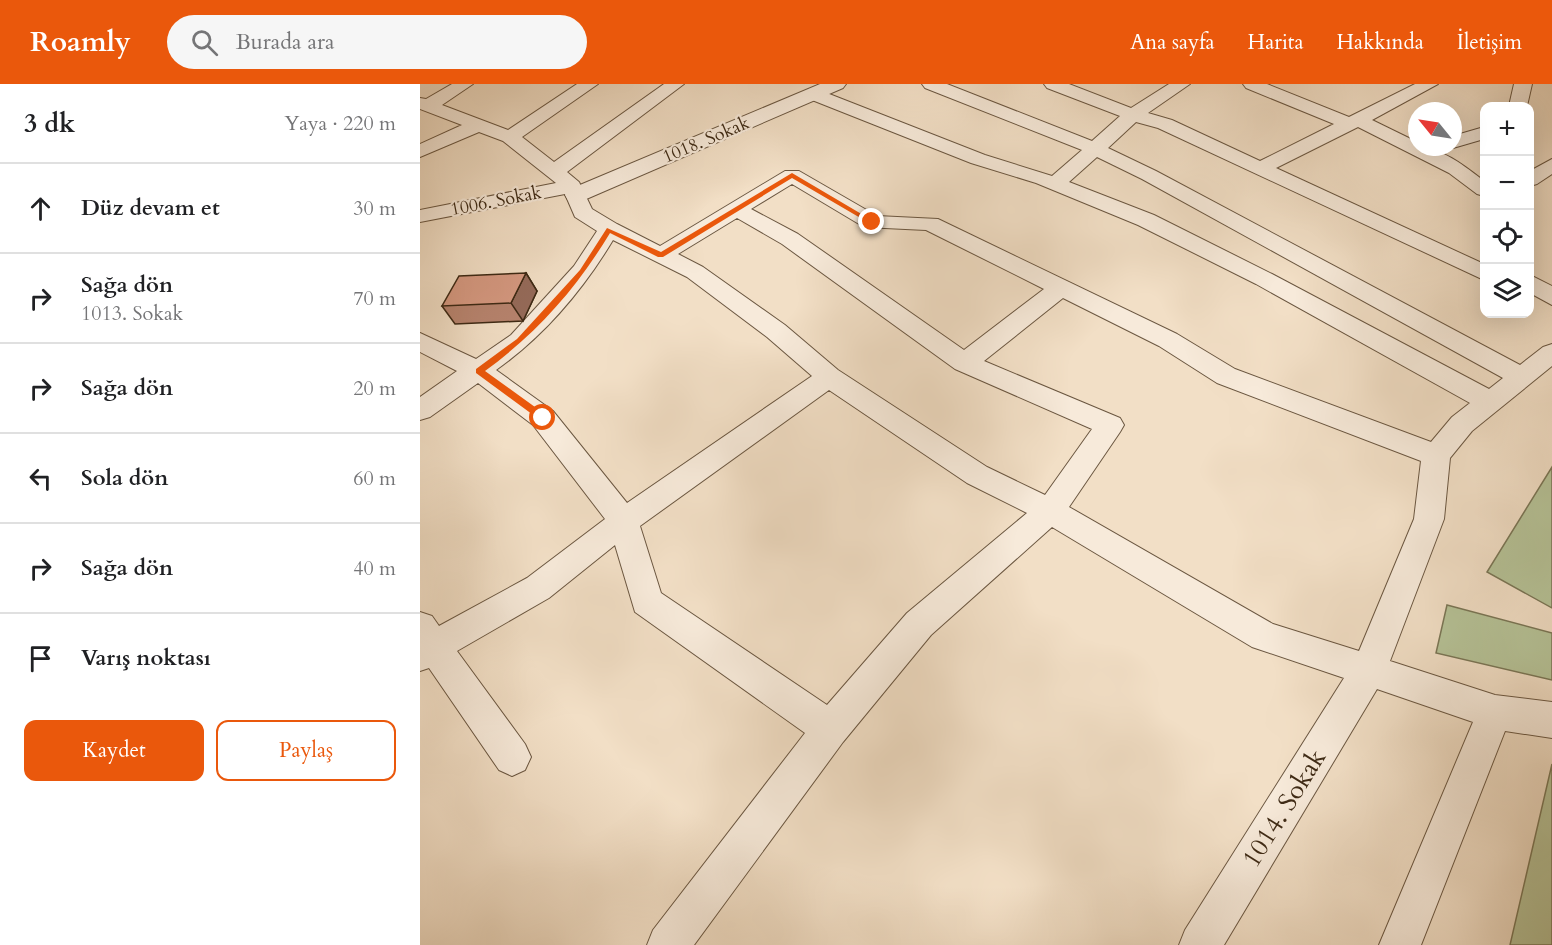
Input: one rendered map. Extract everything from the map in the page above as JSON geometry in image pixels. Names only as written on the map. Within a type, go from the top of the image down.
[{"type":"street","points":[[424,105],[464,84]]},
{"type":"street","points":[[510,137],[589,84]]},
{"type":"street","points":[[554,172],[675,84]]},
{"type":"street","name":"1018. Sokak","points":[[574,190],[836,84]]},
{"type":"street","points":[[931,84],[1093,148],[1149,175],[1522,377]]},
{"type":"street","points":[[1053,84],[1133,115],[1165,124],[1480,271]]},
{"type":"street","points":[[1055,183],[1133,115],[1181,84]]},
{"type":"street","points":[[1252,84],[1408,141]]},
{"type":"street","points":[[1261,168],[1429,84]]},
{"type":"street","points":[[1519,102],[1523,84]]},
{"type":"street","points":[[813,94],[978,159],[1055,183],[1146,220],[1264,279],[1491,402]]},
{"type":"street","points":[[424,105],[510,137],[574,190],[583,212],[609,230],[695,272],[776,331],[829,376],[977,475],[1050,511],[1264,636],[1495,712],[1552,720]]},
{"type":"street","points":[[420,151],[478,125]]},
{"type":"street","points":[[1462,139],[1480,134]]},
{"type":"street","points":[[1438,156],[1480,186]]},
{"type":"street","points":[[1534,177],[1552,165]]},
{"type":"street","points":[[661,255],[792,175],[872,222],[930,224],[1168,340],[1226,376],[1436,455],[1462,424],[1552,353]]},
{"type":"street","name":"1006. Sokak","points":[[420,216],[574,190]]},
{"type":"street","points":[[668,945],[830,729],[919,624],[1050,511],[1110,425],[964,363],[790,239],[736,209]]},
{"type":"street","points":[[420,410],[520,341],[583,271],[609,230]]},
{"type":"street","points":[[1534,286],[1552,297]]},
{"type":"street","points":[[964,363],[1061,288]]},
{"type":"street","points":[[420,342],[479,371],[543,418],[624,521],[646,602],[830,729]]},
{"type":"street","points":[[512,757],[425,643],[538,588],[624,521],[829,376]]},
{"type":"street","name":"1014. Sokak","points":[[1200,945],[1369,670],[1429,519],[1436,455]]},
{"type":"street","points":[[1400,945],[1495,712]]},
{"type":"green space","points":[[1552,467],[1552,608],[1487,572]]},
{"type":"green space","points":[[1447,605],[1552,633],[1552,680],[1436,653]]},
{"type":"green space","points":[[1552,764],[1552,945],[1510,945]]},
{"type":"building","points":[[526,273],[511,303],[442,306],[459,276]]},
{"type":"route","points":[[543,418],[479,371],[520,341],[583,271],[609,230],[661,255],[792,175],[872,222]]}]
